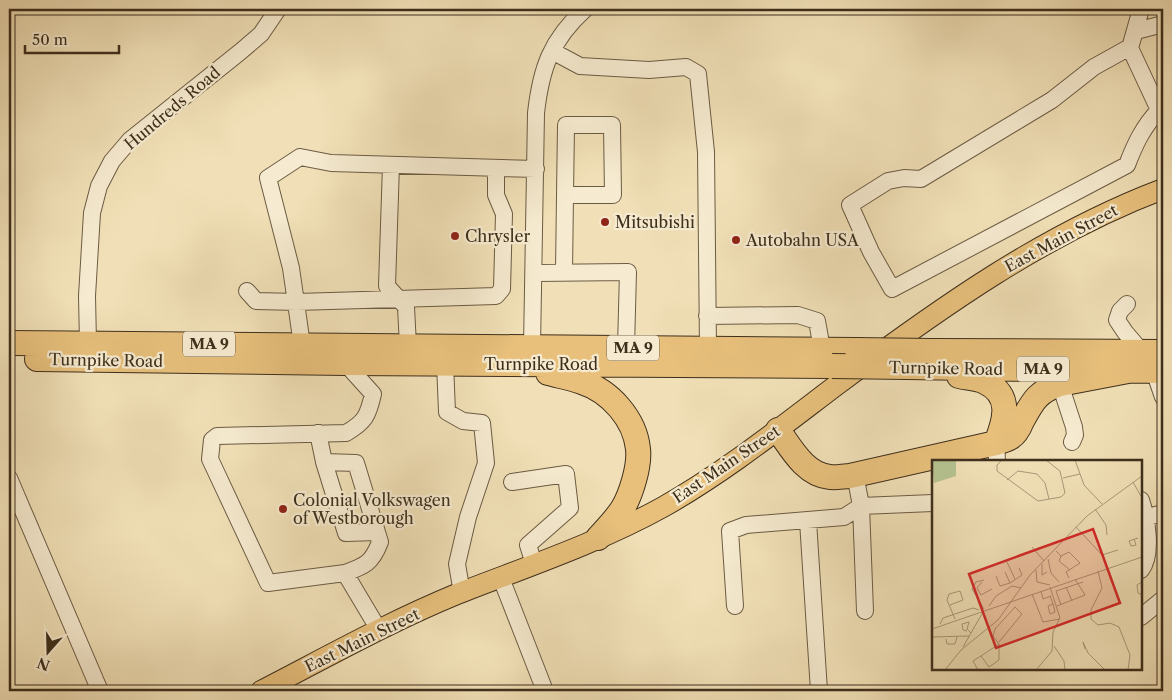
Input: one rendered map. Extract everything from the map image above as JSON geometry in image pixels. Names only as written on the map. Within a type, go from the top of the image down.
[{"type":"highway","name":"Turnpike Road","points":[[9,343],[708,348],[827,357],[1128,371],[1156,357]]},
{"type":"highway","name":"Turnpike Road","points":[[9,358],[507,364],[827,357],[857,350],[920,362],[1156,357]]},
{"type":"highway","points":[[920,362],[985,382],[994,388],[1003,399],[1005,411],[1004,424],[997,452]]},
{"type":"highway","points":[[507,364],[582,382],[600,391],[616,404],[632,428],[638,452],[632,488],[623,508],[598,538]]},
{"type":"highway","points":[[945,460],[997,452],[1019,428],[1030,404],[1039,394],[1050,387],[1128,371]]},
{"type":"highway","points":[[778,430],[806,466],[817,474],[830,477],[932,462]]},
{"type":"main road","name":"East Main Street","points":[[261,691],[379,630],[462,592],[598,538],[669,503],[702,483],[778,430],[839,383],[974,286],[1070,230],[1163,189]]},
{"type":"street","name":"Hundreds Road","points":[[88,343],[87,296],[92,213],[99,186],[112,161],[130,140],[261,34],[278,9]]},
{"type":"street","points":[[532,347],[535,272],[536,113],[539,85],[547,58],[562,35],[586,9]]},
{"type":"street","points":[[1130,47],[1161,114],[1148,121],[1138,136],[1127,165],[892,290],[871,252],[850,205],[888,182],[904,178],[921,179],[1052,100],[1094,67],[1130,47],[1141,9]]},
{"type":"street","points":[[1136,31],[1163,24]]},
{"type":"street","points":[[552,51],[580,66],[649,70],[686,67],[698,74],[706,152],[708,348]]},
{"type":"street","points":[[564,272],[564,242],[566,125],[612,125],[613,195],[565,195]]},
{"type":"street","points":[[302,345],[291,268],[268,178],[300,157],[332,163],[536,169]]},
{"type":"street","points":[[391,165],[387,286],[406,307],[408,346]]},
{"type":"street","points":[[247,292],[256,301],[297,302],[496,296],[502,289],[504,214],[496,195],[496,168]]},
{"type":"street","points":[[535,242],[564,242]]},
{"type":"street","points":[[535,272],[628,272],[626,348]]},
{"type":"street","points":[[1127,304],[1120,311],[1118,320],[1156,357],[1163,397]]},
{"type":"street","points":[[707,316],[798,315],[817,321],[827,357]]},
{"type":"street","points":[[324,462],[356,463],[380,542],[372,559],[364,566],[345,573],[268,583],[210,459],[212,440],[217,436],[346,433],[359,426],[367,416],[373,394],[345,363]]},
{"type":"street","points":[[445,364],[447,412],[463,422],[482,423],[486,463],[468,517],[457,564],[462,592]]},
{"type":"street","points":[[1060,384],[1074,427],[1072,442]]},
{"type":"street","points":[[318,433],[324,462],[346,533],[377,532]]},
{"type":"street","points":[[512,482],[566,474],[570,508],[528,545],[534,564]]},
{"type":"street","points":[[855,474],[861,506],[865,611]]},
{"type":"street","points":[[9,478],[100,691]]},
{"type":"street","points":[[735,606],[730,531],[746,525],[844,517],[861,506],[932,503]]},
{"type":"street","points":[[1142,506],[1148,550],[1147,559],[1142,568]]},
{"type":"street","points":[[1144,518],[1163,513]]},
{"type":"street","points":[[808,521],[819,691]]},
{"type":"street","points":[[345,573],[379,630]]},
{"type":"street","points":[[501,578],[545,691]]},
{"type":"street","points":[[1142,616],[1163,599]]},
{"type":"place","name":"Mitsubishi","points":[[605,222]]},
{"type":"place","name":"Chrysler","points":[[455,236]]},
{"type":"place","name":"Autobahn USA","points":[[736,240]]},
{"type":"place","name":"Colonial Volkswagen of Westborough","points":[[283,509]]}]
